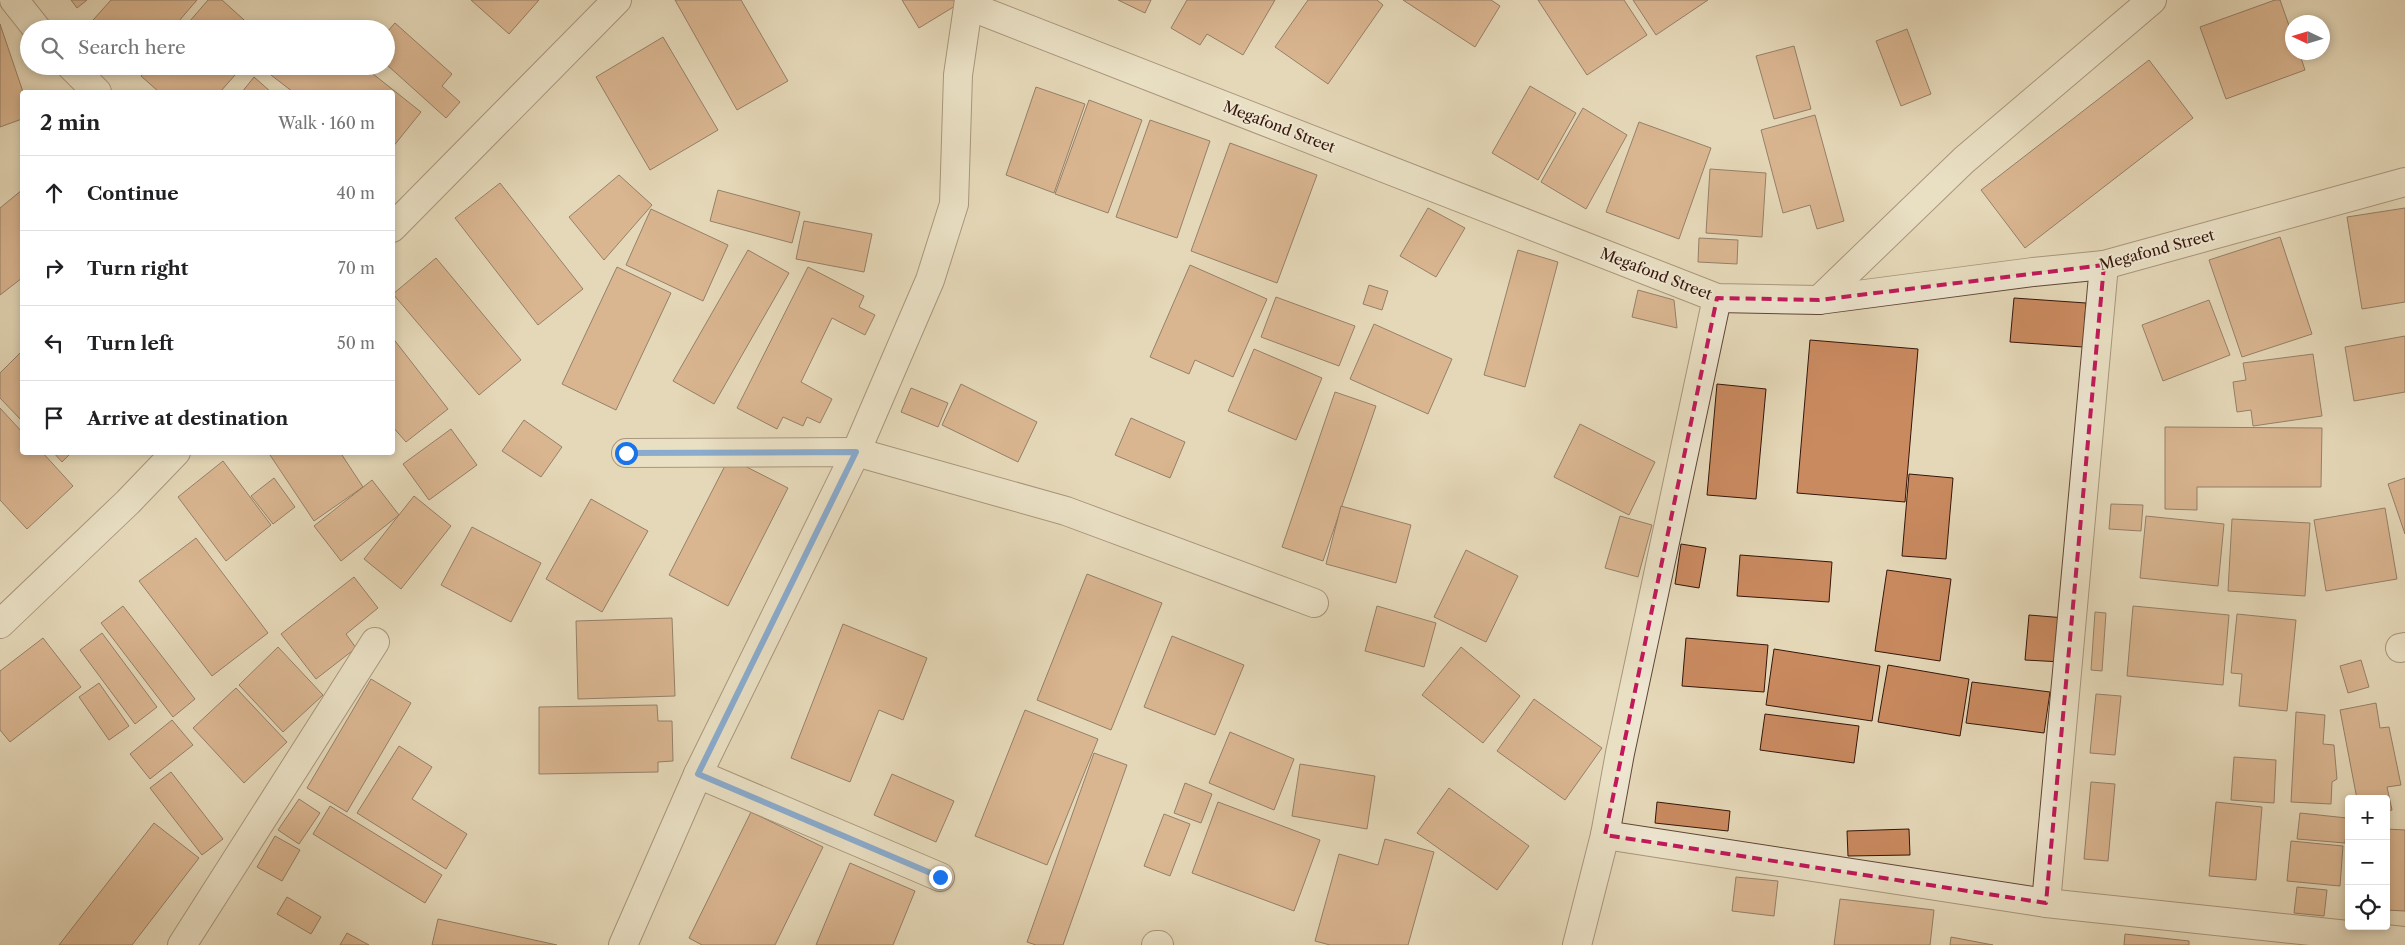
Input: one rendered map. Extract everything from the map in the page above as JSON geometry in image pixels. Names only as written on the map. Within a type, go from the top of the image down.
[{"type":"street","points":[[14,0],[29,20]]},
{"type":"street","points":[[395,225],[617,0]]},
{"type":"street","points":[[1819,300],[1964,160],[2152,0]]},
{"type":"street","points":[[623,945],[698,774],[856,452],[930,280],[954,204],[958,75],[969,3]]},
{"type":"street","name":"Megafond Street","points":[[969,3],[1717,298],[1819,300],[2033,272],[2104,265],[2405,182]]},
{"type":"street","points":[[80,75],[95,90]]},
{"type":"street","points":[[2046,903],[2104,265]]},
{"type":"street","points":[[1577,945],[1606,835],[1622,743],[1717,298]]},
{"type":"street","points":[[626,453],[856,452],[1066,511],[1314,603]]},
{"type":"street","points":[[0,624],[128,502],[173,455]]},
{"type":"street","points":[[182,945],[375,642]]},
{"type":"street","points":[[698,774],[940,877]]},
{"type":"street","points":[[1606,835],[2046,903],[2405,941]]},
{"type":"highlighted area","points":[[2104,265],[2046,903],[1605,835],[1717,298],[1819,300]]},
{"type":"building","points":[[71,0],[87,0],[77,8]]},
{"type":"building","points":[[111,0],[197,0],[180,20],[93,20]]},
{"type":"building","points":[[208,0],[222,0],[244,20],[191,20]]},
{"type":"building","points":[[471,0],[539,0],[509,34]]},
{"type":"building","points":[[675,0],[741,0],[788,81],[737,110]]},
{"type":"building","points":[[902,0],[958,0],[960,3],[919,28]]},
{"type":"building","points":[[1118,0],[1151,0],[1145,13]]},
{"type":"building","points":[[1187,0],[1275,0],[1243,55],[1207,34],[1200,45],[1171,28]]},
{"type":"building","points":[[1308,0],[1377,0],[1383,5],[1328,84],[1275,47]]},
{"type":"building","points":[[1403,0],[1491,0],[1500,6],[1475,47]]},
{"type":"building","points":[[1538,0],[1624,0],[1647,35],[1587,75]]},
{"type":"building","points":[[1633,0],[1708,0],[1656,35]]},
{"type":"building","points":[[2275,0],[2280,0],[2285,15],[2285,60],[2302,60],[2305,70],[2226,99],[2200,27]]},
{"type":"building","points":[[395,23],[452,74],[442,86],[460,102],[446,118],[395,72]]},
{"type":"building","points":[[0,24],[22,90],[20,90],[20,120],[0,127]]},
{"type":"building","points":[[1907,29],[1931,94],[1901,106],[1876,41]]},
{"type":"building","points":[[663,37],[718,130],[650,170],[596,77]]},
{"type":"building","points":[[1794,46],[1811,109],[1774,119],[1756,56]]},
{"type":"building","points":[[2149,60],[2193,118],[2025,248],[1981,190]]},
{"type":"building","points":[[235,75],[222,90],[157,90],[141,76]]},
{"type":"building","points":[[271,75],[374,75],[393,90],[290,90]]},
{"type":"building","points":[[254,77],[269,90],[244,90]]},
{"type":"building","points":[[1530,86],[1576,113],[1538,180],[1492,153]]},
{"type":"building","points":[[1036,87],[1085,104],[1054,193],[1006,175]]},
{"type":"building","points":[[395,91],[421,112],[395,144]]},
{"type":"building","points":[[1089,100],[1142,120],[1108,213],[1055,194]]},
{"type":"building","points":[[1583,108],[1627,135],[1586,209],[1541,182]]},
{"type":"building","points":[[1815,115],[1844,221],[1817,229],[1810,205],[1783,213],[1761,130]]},
{"type":"building","points":[[1150,120],[1210,141],[1177,238],[1116,217]]},
{"type":"building","points":[[1639,122],[1711,148],[1679,239],[1606,212]]},
{"type":"building","points":[[1230,143],[1317,175],[1277,283],[1191,251]]},
{"type":"building","points":[[1710,169],[1766,173],[1762,237],[1706,233]]},
{"type":"building","points":[[619,175],[652,205],[604,260],[569,217]]},
{"type":"building","points":[[500,183],[583,289],[538,325],[455,218]]},
{"type":"building","points":[[718,190],[800,212],[792,243],[710,221]]},
{"type":"building","points":[[20,192],[20,280],[0,295],[0,208]]},
{"type":"building","points":[[1428,208],[1465,228],[1436,277],[1400,256]]},
{"type":"building","points":[[2405,208],[2405,302],[2362,309],[2347,217]]},
{"type":"building","points":[[651,209],[728,245],[703,301],[626,265]]},
{"type":"building","points":[[804,221],[872,234],[864,272],[796,259]]},
{"type":"building","points":[[2280,237],[2312,334],[2242,357],[2209,260]]},
{"type":"building","points":[[1699,238],[1738,240],[1737,264],[1698,262]]},
{"type":"building","points":[[748,250],[789,273],[714,404],[673,381]]},
{"type":"building","points":[[1518,250],[1558,262],[1525,387],[1484,375]]},
{"type":"building","points":[[436,258],[521,360],[479,395],[395,296],[395,292]]},
{"type":"building","points":[[1190,265],[1267,299],[1233,377],[1195,360],[1189,374],[1150,357]]},
{"type":"building","points":[[617,267],[671,293],[616,410],[562,384]]},
{"type":"building","points":[[808,267],[864,296],[859,307],[875,315],[865,335],[832,318],[801,382],[832,399],[820,423],[807,417],[803,426],[783,417],[777,429],[737,408]]},
{"type":"building","points":[[1369,285],[1388,291],[1382,310],[1363,304]]},
{"type":"building","points":[[1638,290],[1674,300],[1677,328],[1632,317]]},
{"type":"building","points":[[1276,297],[1355,326],[1339,366],[1261,337]]},
{"type":"building","points":[[2014,298],[2086,303],[2083,347],[2010,342]]},
{"type":"building","points":[[2209,300],[2230,355],[2163,381],[2142,325]]},
{"type":"building","points":[[1374,324],[1452,359],[1428,414],[1350,379]]},
{"type":"building","points":[[2405,336],[2405,392],[2354,401],[2345,347]]},
{"type":"building","points":[[1810,340],[1918,349],[1905,502],[1797,493]]},
{"type":"building","points":[[395,341],[448,409],[406,442],[395,429]]},
{"type":"building","points":[[1254,349],[1322,378],[1296,440],[1228,411]]},
{"type":"building","points":[[20,353],[20,419],[0,398],[0,373]]},
{"type":"building","points":[[2313,354],[2322,416],[2253,426],[2251,410],[2237,412],[2233,382],[2246,380],[2243,363]]},
{"type":"building","points":[[961,384],[1037,422],[1018,462],[942,425]]},
{"type":"building","points":[[1717,384],[1766,389],[1756,499],[1707,495]]},
{"type":"building","points":[[911,388],[948,403],[938,427],[901,412]]},
{"type":"building","points":[[1335,392],[1376,406],[1323,561],[1282,547]]},
{"type":"building","points":[[0,408],[20,430],[20,455],[45,455],[73,486],[27,529],[0,500]]},
{"type":"building","points":[[1131,418],[1185,442],[1170,478],[1115,455]]},
{"type":"building","points":[[524,420],[562,447],[541,477],[502,451]]},
{"type":"building","points":[[1580,424],[1655,462],[1629,515],[1554,477]]},
{"type":"building","points":[[2165,427],[2322,428],[2321,487],[2197,487],[2197,510],[2165,509]]},
{"type":"building","points":[[451,429],[477,465],[429,500],[403,464]]},
{"type":"building","points":[[56,455],[69,455],[62,462]]},
{"type":"building","points":[[270,455],[342,455],[363,487],[314,521]]},
{"type":"building","points":[[729,458],[788,488],[728,606],[669,575]]},
{"type":"building","points":[[223,461],[271,525],[226,561],[178,497]]},
{"type":"building","points":[[1909,474],[1953,478],[1946,559],[1902,556]]},
{"type":"building","points":[[274,478],[295,507],[273,524],[251,496]]},
{"type":"building","points":[[2405,478],[2405,534],[2388,484]]},
{"type":"building","points":[[372,480],[399,515],[341,561],[314,526]]},
{"type":"building","points":[[414,496],[451,526],[401,589],[364,559]]},
{"type":"building","points":[[591,499],[648,531],[602,612],[546,579]]},
{"type":"building","points":[[2111,504],[2143,505],[2141,531],[2109,529]]},
{"type":"building","points":[[1341,506],[1411,525],[1396,583],[1326,564]]},
{"type":"building","points":[[2385,508],[2397,579],[2326,591],[2314,520]]},
{"type":"building","points":[[1620,516],[1652,525],[1638,577],[1605,568]]},
{"type":"building","points":[[2146,516],[2224,524],[2218,586],[2140,578]]},
{"type":"building","points":[[2232,519],[2310,523],[2305,596],[2228,591]]},
{"type":"building","points":[[472,527],[541,563],[511,622],[441,585]]},
{"type":"building","points":[[196,538],[268,633],[212,676],[139,581]]},
{"type":"building","points":[[1681,544],[1706,548],[1699,588],[1675,584]]},
{"type":"building","points":[[1466,550],[1518,576],[1486,642],[1434,617]]},
{"type":"building","points":[[1740,555],[1832,562],[1829,602],[1737,596]]},
{"type":"building","points":[[1887,570],[1951,579],[1940,661],[1875,651]]},
{"type":"building","points":[[1087,574],[1162,603],[1111,730],[1037,700]]},
{"type":"building","points":[[354,577],[378,608],[346,634],[356,648],[316,679],[281,634]]},
{"type":"building","points":[[123,606],[195,699],[173,717],[101,623]]},
{"type":"building","points":[[1377,606],[1436,623],[1424,667],[1365,651]]},
{"type":"building","points":[[2133,606],[2229,615],[2223,685],[2127,676]]},
{"type":"building","points":[[2095,612],[2106,613],[2102,671],[2091,670]]},
{"type":"building","points":[[2237,614],[2296,620],[2287,711],[2239,706],[2242,674],[2231,673]]},
{"type":"building","points":[[2029,615],[2065,618],[2062,662],[2025,660]]},
{"type":"building","points":[[672,618],[675,696],[578,699],[576,621]]},
{"type":"building","points":[[843,624],[927,658],[903,720],[879,710],[850,782],[791,758]]},
{"type":"building","points":[[102,633],[157,707],[135,724],[80,650]]},
{"type":"building","points":[[1172,636],[1244,665],[1215,735],[1144,707]]},
{"type":"building","points":[[43,638],[81,687],[10,742],[0,730],[0,671]]},
{"type":"building","points":[[1686,638],[1768,645],[1764,692],[1682,686]]},
{"type":"building","points":[[278,647],[323,695],[283,732],[239,685]]},
{"type":"building","points":[[1461,647],[1520,696],[1483,743],[1422,695]]},
{"type":"building","points":[[1774,649],[1880,666],[1872,721],[1766,705]]},
{"type":"building","points":[[2361,660],[2369,687],[2348,693],[2340,666]]},
{"type":"building","points":[[1888,665],[1969,679],[1960,736],[1878,722]]},
{"type":"building","points":[[371,679],[411,703],[347,812],[307,788]]},
{"type":"building","points":[[1972,682],[2050,692],[2044,733],[1966,723]]},
{"type":"building","points":[[99,683],[129,726],[109,740],[79,697]]},
{"type":"building","points":[[236,688],[287,742],[244,783],[193,728]]},
{"type":"building","points":[[2096,694],[2121,696],[2115,755],[2090,753]]},
{"type":"building","points":[[1534,699],[1602,748],[1565,800],[1497,751]]},
{"type":"building","points":[[2376,703],[2380,728],[2389,727],[2401,785],[2387,787],[2389,795],[2356,795],[2340,710]]},
{"type":"building","points":[[657,705],[658,721],[672,721],[673,761],[658,762],[658,772],[539,774],[539,707]]},
{"type":"building","points":[[1025,710],[1098,739],[1047,865],[975,836]]},
{"type":"building","points":[[2296,712],[2325,715],[2323,744],[2334,745],[2337,779],[2332,782],[2331,804],[2291,802]]},
{"type":"building","points":[[1765,714],[1859,726],[1854,763],[1760,750]]},
{"type":"building","points":[[172,720],[193,745],[150,779],[130,754]]},
{"type":"building","points":[[1230,732],[1294,759],[1274,810],[1209,783]]},
{"type":"building","points":[[399,746],[432,767],[412,799],[467,834],[446,869],[357,813]]},
{"type":"building","points":[[1094,753],[1127,765],[1063,945],[1036,945],[1027,942]]},
{"type":"building","points":[[2234,757],[2276,760],[2274,803],[2231,800]]},
{"type":"building","points":[[1300,764],[1375,776],[1367,829],[1292,816]]},
{"type":"building","points":[[171,772],[223,839],[202,855],[150,788]]},
{"type":"building","points":[[892,774],[954,801],[936,842],[874,815]]},
{"type":"building","points":[[2091,782],[2115,784],[2108,861],[2084,859]]},
{"type":"building","points":[[1185,783],[1212,794],[1201,823],[1174,813]]},
{"type":"building","points":[[1449,788],[1529,846],[1497,890],[1417,833]]},
{"type":"building","points":[[299,799],[320,813],[299,844],[278,830]]},
{"type":"building","points":[[1218,802],[1320,840],[1294,911],[1192,873]]},
{"type":"building","points":[[1657,802],[1730,811],[1728,831],[1655,823]]},
{"type":"building","points":[[2216,802],[2262,807],[2256,880],[2209,876]]},
{"type":"building","points":[[330,806],[442,875],[425,903],[313,834]]},
{"type":"building","points":[[751,812],[823,847],[775,945],[702,945],[689,938]]},
{"type":"building","points":[[2300,813],[2345,818],[2345,843],[2297,839]]},
{"type":"building","points":[[1164,814],[1190,824],[1170,876],[1144,866]]},
{"type":"building","points":[[154,823],[199,858],[132,945],[59,945]]},
{"type":"building","points":[[1909,829],[1910,855],[1848,856],[1847,831]]},
{"type":"building","points":[[2390,829],[2405,830],[2405,911],[2390,910]]},
{"type":"building","points":[[275,836],[300,850],[282,881],[257,867]]},
{"type":"building","points":[[1385,839],[1434,852],[1408,945],[1330,945],[1315,941],[1339,854],[1378,865]]},
{"type":"building","points":[[2291,841],[2343,846],[2340,886],[2287,881]]},
{"type":"building","points":[[850,863],[915,891],[893,945],[816,945]]},
{"type":"building","points":[[1736,877],[1778,881],[1774,916],[1732,911]]},
{"type":"building","points":[[2297,887],[2327,890],[2324,916],[2294,913]]},
{"type":"building","points":[[287,897],[321,917],[311,934],[277,914]]},
{"type":"building","points":[[1840,899],[1934,910],[1930,945],[1834,945]]},
{"type":"building","points":[[438,919],[557,945],[432,945]]},
{"type":"building","points":[[347,933],[369,945],[340,945]]},
{"type":"building","points":[[2125,934],[2189,941],[2189,945],[2124,945]]},
{"type":"building","points":[[1951,937],[1993,945],[1950,945]]},
{"type":"route","points":[[626,453],[856,452],[698,774],[940,877]]}]
